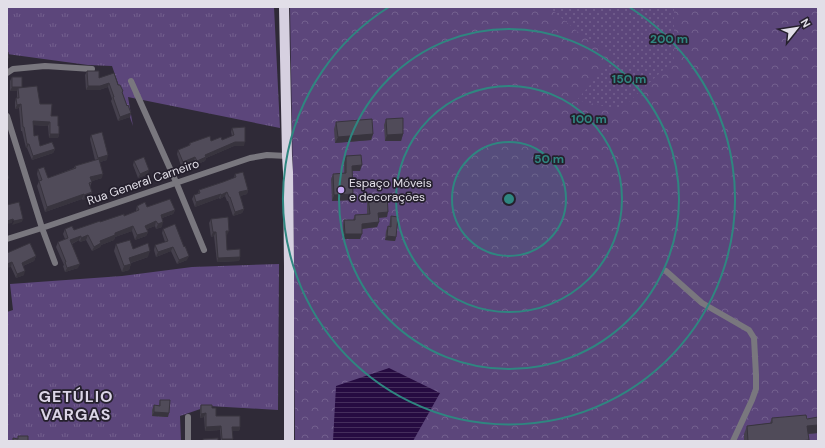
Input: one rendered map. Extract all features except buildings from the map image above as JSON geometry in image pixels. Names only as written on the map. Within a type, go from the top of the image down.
[{"type":"highway","points":[[284,7],[288,172],[289,441]]},
{"type":"street","points":[[7,73],[13,69],[45,66],[92,68]]},
{"type":"street","points":[[131,81],[176,182],[204,250]]},
{"type":"street","points":[[7,116],[42,228],[55,263]]},
{"type":"street","name":"Rua General Carneiro","points":[[7,239],[250,158],[267,155],[287,156]]},
{"type":"street","points":[[666,272],[702,303],[749,330],[754,338],[756,389],[733,441]]},
{"type":"street","points":[[188,416],[188,441]]},
{"type":"green space","points":[[7,7],[274,7],[280,128],[128,97],[133,126],[112,66],[88,65],[7,54]]},
{"type":"green space","points":[[290,7],[818,7],[818,441],[295,441]]},
{"type":"green space","points":[[549,7],[674,7],[674,60],[620,110],[577,100],[615,56],[578,32]]},
{"type":"green space","points":[[279,264],[278,410],[209,406],[180,416],[181,441],[7,441],[7,312],[13,310],[10,284],[122,276],[192,267]]},
{"type":"shaded area","points":[[389,368],[440,393],[413,441],[333,441],[336,386]]},
{"type":"place","name":"Espaço Móveis e decorações","points":[[341,190]]},
{"type":"district","name":"GETÚLIO VARGAS","points":[[76,405]]}]
